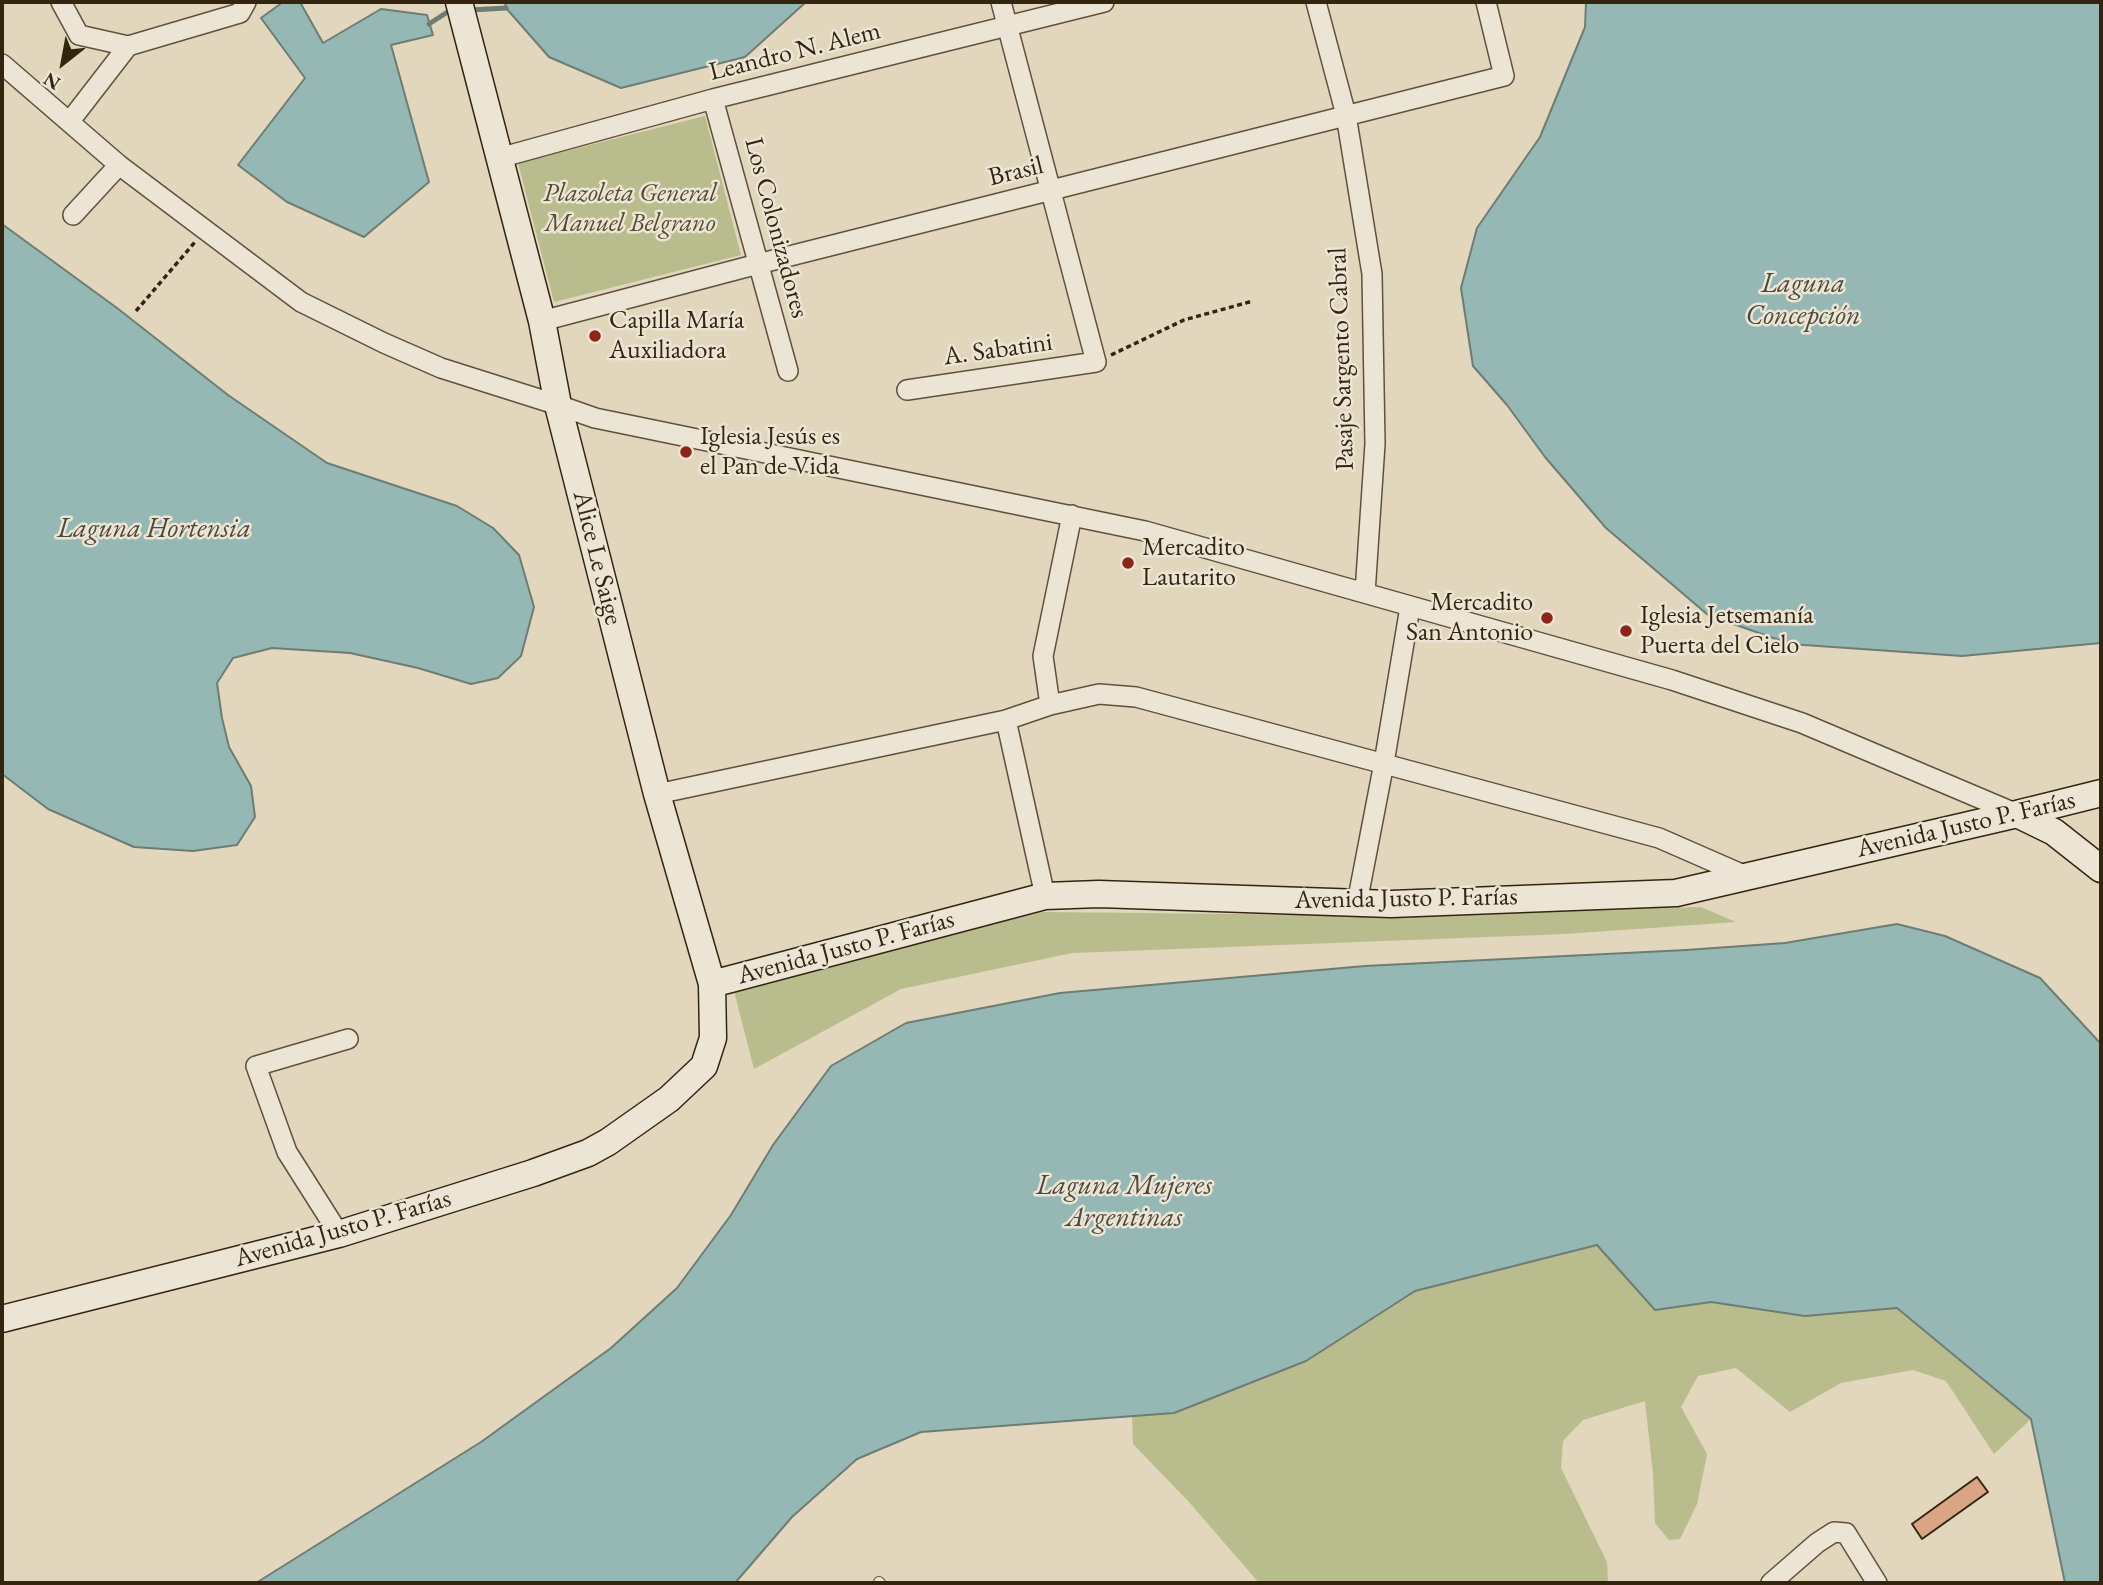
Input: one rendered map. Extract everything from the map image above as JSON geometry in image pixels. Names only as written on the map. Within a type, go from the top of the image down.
[{"type":"street","points":[[61,2],[79,35],[128,46],[240,13],[246,2]]},
{"type":"street","name":"Alice Le Saige","points":[[459,2],[542,321],[558,405],[657,794],[712,984],[713,1038],[704,1066],[669,1099]]},
{"type":"street","points":[[1001,2],[1096,362]]},
{"type":"street","name":"Leandro N. Alem","points":[[499,158],[713,99],[1104,2]]},
{"type":"street","name":"Pasaje Sargento Cabral","points":[[1316,2],[1346,115],[1372,274],[1375,444],[1365,593]]},
{"type":"street","name":"Brasil","points":[[542,321],[1504,76],[1486,2]]},
{"type":"street","points":[[70,121],[128,46]]},
{"type":"street","points":[[2,64],[119,165],[301,302],[441,368],[595,418],[1145,531],[1672,680],[1802,723],[2017,814],[2054,832],[2101,869]]},
{"type":"street","name":"Los Colonizadores","points":[[713,99],[788,371]]},
{"type":"street","points":[[73,215],[119,165]]},
{"type":"street","name":"A. Sabatini","points":[[907,390],[1096,362]]},
{"type":"street","points":[[1050,705],[1044,656],[1072,515]]},
{"type":"street","points":[[1357,903],[1410,607]]},
{"type":"street","points":[[657,794],[1006,720],[1050,705],[1099,694],[1136,697],[1659,838],[1746,876]]},
{"type":"street","points":[[1006,720],[1045,896]]},
{"type":"street","name":"Avenida Justo P. Farías","points":[[712,984],[1045,896],[1099,894],[1391,904],[1676,892],[2101,793]]},
{"type":"street","points":[[339,1234],[287,1152],[256,1066],[348,1039]]},
{"type":"street","name":"Avenida Justo P. Farías","points":[[2,1319],[339,1234],[533,1173],[587,1153],[608,1142],[669,1099]]},
{"type":"street","points":[[1771,1583],[1817,1543],[1835,1532],[1846,1533],[1877,1583]]},
{"type":"path","points":[[136,311],[205,230]]},
{"type":"path","points":[[1096,362],[1184,320],[1254,301]]},
{"type":"green space","name":"Plazoleta General Manuel Belgrano","points":[[705,116],[741,255],[554,302],[518,163]]},
{"type":"green space","points":[[1701,907],[1736,922],[1565,934],[1072,953],[901,989],[754,1069],[733,987],[1042,912],[1325,915]]},
{"type":"green space","points":[[1597,1245],[1655,1310],[1711,1302],[1805,1316],[1896,1308],[2031,1419],[1994,1454],[1946,1381],[1913,1370],[1841,1383],[1790,1412],[1736,1368],[1698,1376],[1681,1407],[1707,1454],[1697,1504],[1680,1539],[1669,1540],[1655,1523],[1645,1401],[1583,1420],[1563,1441],[1561,1468],[1607,1562],[1608,1583],[1259,1583],[1189,1502],[1133,1444],[1132,1416],[1174,1413],[1306,1361],[1415,1291]]},
{"type":"water","points":[[283,2],[300,2],[323,43],[381,9],[427,15],[433,35],[391,45],[429,182],[364,237],[287,202],[238,165],[305,78],[261,18]]},
{"type":"water","points":[[505,2],[806,2],[745,57],[621,88],[549,57],[506,8]]},
{"type":"water","name":"Laguna Concepción","points":[[1586,2],[2101,2],[2101,643],[1962,656],[1790,644],[1708,615],[1606,528],[1545,457],[1507,405],[1473,366],[1461,288],[1477,228],[1540,137],[1585,27]]},
{"type":"water","name":"Laguna Hortensia","points":[[2,224],[117,308],[228,395],[327,463],[457,506],[493,528],[519,555],[534,607],[521,656],[498,678],[471,684],[418,668],[350,653],[272,648],[233,658],[217,683],[229,747],[251,786],[255,817],[237,845],[193,851],[134,847],[48,809],[2,774]]},
{"type":"water","name":"Laguna Mujeres Argentinas","points":[[1897,924],[1945,936],[2040,978],[2101,1044],[2101,1583],[2065,1583],[2031,1419],[1897,1308],[1805,1316],[1711,1302],[1655,1310],[1597,1245],[1415,1291],[1306,1361],[1174,1413],[921,1432],[857,1459],[792,1517],[735,1583],[256,1583],[481,1442],[611,1348],[677,1288],[731,1215],[773,1145],[831,1066],[906,1023],[1060,993],[1365,966],[1785,943]]},
{"type":"building","points":[[1977,1477],[1988,1492],[1922,1539],[1912,1524]]},
{"type":"waterway","points":[[471,10],[506,8]]},
{"type":"waterway","points":[[429,24],[449,11]]},
{"type":"place","name":"Capilla María Auxiliadora","points":[[595,336]]},
{"type":"place","name":"Iglesia Jesús es el Pan de Vida","points":[[686,452]]},
{"type":"place","name":"Mercadito Lautarito","points":[[1128,563]]},
{"type":"place","name":"Mercadito San Antonio","points":[[1547,618]]},
{"type":"place","name":"Iglesia Jetsemanía Puerta del Cielo","points":[[1626,631]]}]
